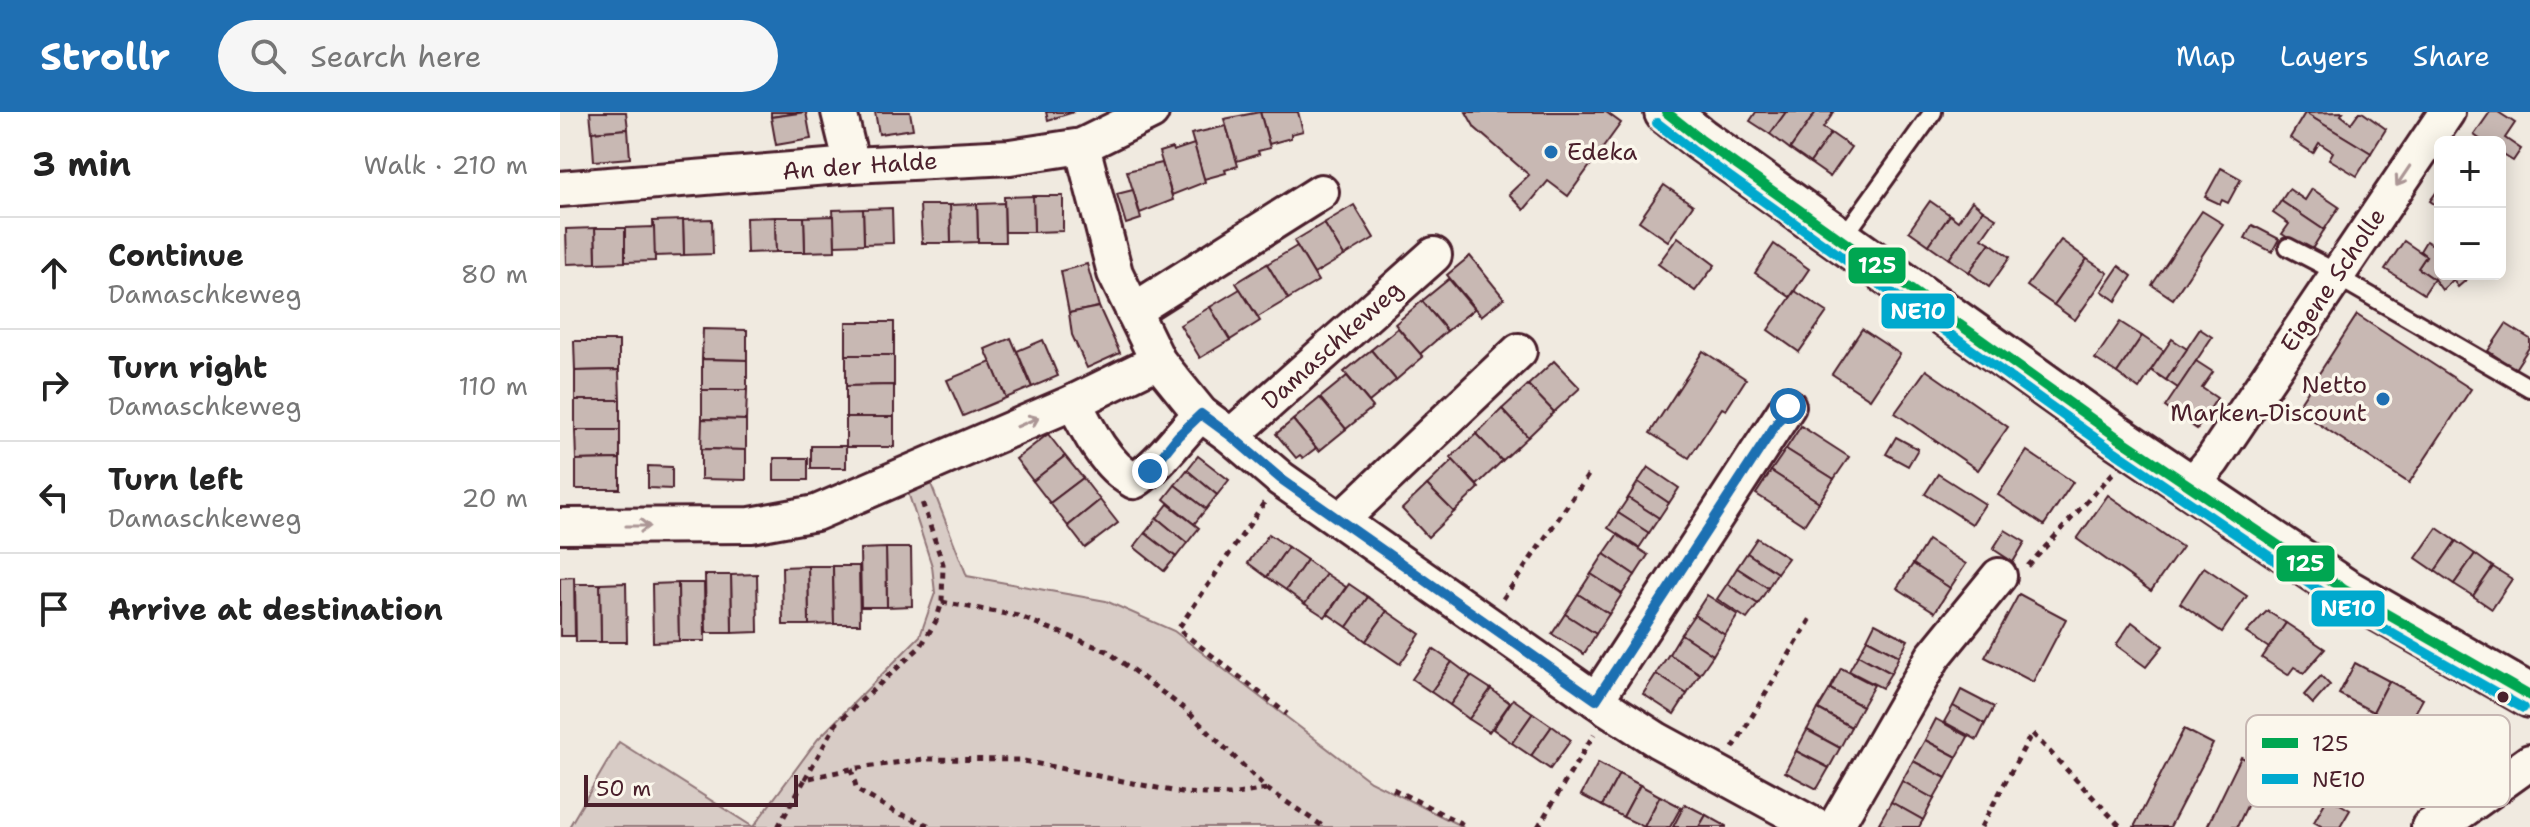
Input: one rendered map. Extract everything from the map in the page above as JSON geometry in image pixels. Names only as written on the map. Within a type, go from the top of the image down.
[{"type":"street","points":[[839,112],[852,165]]},
{"type":"street","points":[[1666,112],[2133,448],[2371,607],[2530,696]]},
{"type":"street","name":"Eigene Scholle","points":[[2191,486],[2212,461],[2447,112]]},
{"type":"street","name":"An der Halde","points":[[560,189],[852,165],[1010,157],[1082,146],[1137,115]]},
{"type":"street","points":[[1082,146],[1115,273],[1158,361],[1201,414],[1281,479],[1603,704],[1657,740],[1817,827]]},
{"type":"street","points":[[1133,311],[1321,192]]},
{"type":"street","name":"Damaschkeweg","points":[[1231,436],[1434,255]]},
{"type":"street","points":[[1341,520],[1519,351]]},
{"type":"street","points":[[560,526],[751,525],[816,513],[1074,402],[1158,361]]},
{"type":"street","points":[[1074,402],[1089,433],[1121,474],[1134,481],[1150,471],[1178,436],[1201,414]]},
{"type":"street","points":[[1603,704],[1788,406]]},
{"type":"street","points":[[1835,827],[1933,657],[1999,576]]},
{"type":"street","points":[[2510,776],[2530,762]]},
{"type":"street","points":[[2429,827],[2467,807]]},
{"type":"lane","points":[[1842,239],[1933,112]]},
{"type":"lane","points":[[2288,247],[2530,388]]},
{"type":"path","points":[[1999,576],[2025,569],[2133,448]]},
{"type":"path","points":[[1487,623],[1591,471]]},
{"type":"path","points":[[778,827],[836,724],[921,646],[936,621],[942,602],[943,564],[910,472]]},
{"type":"path","points":[[1281,479],[1178,629],[1287,714]]},
{"type":"path","points":[[942,602],[1018,616],[1107,651],[1186,710],[1267,789],[1324,827]]},
{"type":"path","points":[[1719,773],[1813,615]]},
{"type":"path","points":[[1538,827],[1603,704]]},
{"type":"path","points":[[1981,827],[2032,733],[2121,827]]},
{"type":"path","points":[[805,779],[924,759],[1019,760],[1182,793],[1230,795],[1267,789]]},
{"type":"path","points":[[851,769],[857,790],[893,811],[933,827]]},
{"type":"path","points":[[1393,789],[1468,827]]},
{"type":"shaded area","points":[[929,479],[967,576],[1106,601],[1174,631],[1370,781],[1463,827],[753,827],[818,739],[920,636],[935,593],[932,566],[907,489]]},
{"type":"shaded area","points":[[619,742],[753,827],[569,827]]},
{"type":"building","points":[[590,112],[626,112],[628,129],[592,132]]},
{"type":"building","points":[[771,112],[804,112],[771,117]]},
{"type":"building","points":[[806,112],[811,139],[776,145],[771,117]]},
{"type":"building","points":[[875,112],[910,112],[913,129],[879,134]]},
{"type":"building","points":[[1046,112],[1074,112],[1048,120]]},
{"type":"building","points":[[1260,112],[1298,112],[1303,131],[1269,144]]},
{"type":"building","points":[[1260,112],[1270,148],[1237,161],[1224,119]]},
{"type":"building","name":"Edeka","points":[[1466,112],[1606,112],[1621,123],[1568,196],[1548,181],[1524,210],[1509,194],[1529,175],[1475,128]]},
{"type":"building","points":[[1756,112],[1786,112],[1770,134],[1750,121]]},
{"type":"building","points":[[1786,112],[1816,112],[1790,149],[1770,134]]},
{"type":"building","points":[[1816,112],[1834,112],[1823,128],[1831,133],[1810,163],[1790,149]]},
{"type":"building","points":[[2343,112],[2341,115],[2351,123],[2362,112],[2386,129],[2371,153],[2305,113]]},
{"type":"building","points":[[2490,112],[2498,112],[2515,123],[2506,136],[2474,135]]},
{"type":"building","points":[[2305,113],[2371,153],[2357,176],[2329,159],[2333,152],[2319,143],[2313,153],[2290,138]]},
{"type":"building","points":[[1226,126],[1238,166],[1204,179],[1191,134]]},
{"type":"building","points":[[628,129],[630,158],[594,161],[592,132]]},
{"type":"building","points":[[1831,133],[1851,147],[1830,177],[1810,163]]},
{"type":"building","points":[[2506,139],[2521,149],[2513,161],[2506,157]]},
{"type":"building","points":[[1194,144],[1205,182],[1172,195],[1159,152]]},
{"type":"building","points":[[1162,163],[1173,200],[1140,213],[1127,171]]},
{"type":"building","points":[[2221,168],[2241,179],[2228,203],[2222,200],[2220,204],[2205,197]]},
{"type":"building","points":[[1664,185],[1693,205],[1668,241],[1639,221]]},
{"type":"building","points":[[2289,189],[2305,200],[2312,189],[2339,207],[2324,230],[2281,201]]},
{"type":"building","points":[[1133,190],[1141,219],[1126,224],[1117,194]]},
{"type":"building","points":[[1033,196],[1063,196],[1063,231],[1034,232]]},
{"type":"building","points":[[1033,196],[1034,232],[1005,232],[1004,197]]},
{"type":"building","points":[[1930,201],[1950,215],[1929,245],[1909,231]]},
{"type":"building","points":[[1972,201],[1983,210],[1949,259],[1929,245],[1950,215],[1958,221]]},
{"type":"building","points":[[2281,201],[2324,230],[2310,252],[2282,234],[2289,224],[2273,213]]},
{"type":"building","points":[[1004,203],[1005,242],[978,242],[977,204]]},
{"type":"building","points":[[977,204],[978,242],[951,243],[950,205]]},
{"type":"building","points":[[920,205],[950,205],[951,243],[922,243]]},
{"type":"building","points":[[1354,205],[1374,238],[1344,256],[1324,223]]},
{"type":"building","points":[[892,208],[893,243],[864,244],[863,209]]},
{"type":"building","points":[[863,209],[864,244],[835,245],[833,210]]},
{"type":"building","points":[[1983,210],[1996,218],[1982,238],[1990,243],[1969,272],[1949,259]]},
{"type":"building","points":[[2202,211],[2223,224],[2173,299],[2152,285]]},
{"type":"building","points":[[834,216],[835,251],[805,252],[804,217]]},
{"type":"building","points":[[775,217],[776,252],[747,253],[746,218]]},
{"type":"building","points":[[775,217],[804,217],[805,252],[776,252]]},
{"type":"building","points":[[712,219],[713,254],[684,255],[683,220]]},
{"type":"building","points":[[683,220],[684,255],[654,256],[653,221]]},
{"type":"building","points":[[1324,223],[1344,256],[1314,274],[1294,241]]},
{"type":"building","points":[[2252,225],[2279,239],[2272,252],[2245,238]]},
{"type":"building","points":[[654,227],[655,261],[625,262],[625,228]]},
{"type":"building","points":[[595,228],[625,228],[625,262],[596,263]]},
{"type":"building","points":[[595,228],[596,263],[567,264],[566,229]]},
{"type":"building","points":[[1678,237],[1715,265],[1695,291],[1658,264]]},
{"type":"building","points":[[2061,240],[2087,259],[2054,305],[2027,286]]},
{"type":"building","points":[[2434,240],[2434,279],[2418,268],[2426,256],[2420,251],[2426,241],[2431,244]]},
{"type":"building","points":[[2404,241],[2426,256],[2418,268],[2434,279],[2424,294],[2385,269]]},
{"type":"building","points":[[1990,243],[2010,257],[1989,287],[1969,272]]},
{"type":"building","points":[[1774,244],[1809,269],[1790,297],[1755,273]]},
{"type":"building","points":[[1297,246],[1318,281],[1288,299],[1267,264]]},
{"type":"building","points":[[1470,256],[1504,298],[1481,316],[1447,275]]},
{"type":"building","points":[[2087,259],[2108,273],[2075,320],[2054,305]]},
{"type":"building","points":[[1087,264],[1099,307],[1069,313],[1061,271]]},
{"type":"building","points":[[1267,264],[1288,299],[1258,317],[1236,283]]},
{"type":"building","points":[[2119,266],[2132,276],[2116,301],[2102,291]]},
{"type":"building","points":[[1449,279],[1474,309],[1447,331],[1422,301]]},
{"type":"building","points":[[2435,280],[2453,280],[2442,290]]},
{"type":"building","points":[[2453,280],[2466,280],[2458,287]]},
{"type":"building","points":[[1240,289],[1260,321],[1230,340],[1210,307]]},
{"type":"building","points":[[1795,291],[1827,312],[1799,352],[1768,330]]},
{"type":"building","points":[[1422,301],[1447,331],[1420,354],[1395,324]]},
{"type":"building","points":[[1099,307],[1120,353],[1087,368],[1072,335],[1069,313]]},
{"type":"building","points":[[1210,307],[1230,340],[1200,358],[1180,325]]},
{"type":"building","name":"Netto Marken-Discount","points":[[2357,315],[2471,389],[2409,483],[2296,409]]},
{"type":"building","points":[[846,322],[894,322],[894,355],[846,355]]},
{"type":"building","points":[[2120,322],[2142,336],[2117,373],[2095,359]]},
{"type":"building","points":[[2506,324],[2530,339],[2530,346],[2515,369],[2488,351]]},
{"type":"building","points":[[1398,328],[1423,357],[1396,380],[1371,350]]},
{"type":"building","points":[[703,329],[747,330],[747,360],[702,359]]},
{"type":"building","points":[[1862,329],[1900,354],[1870,399],[1832,374]]},
{"type":"building","points":[[2200,329],[2212,337],[2178,388],[2166,380]]},
{"type":"building","points":[[2142,336],[2164,351],[2139,389],[2117,373]]},
{"type":"building","points":[[1011,338],[1032,387],[1006,398],[985,349]]},
{"type":"building","points":[[2172,339],[2187,349],[2166,380],[2151,370]]},
{"type":"building","points":[[1043,340],[1058,376],[1032,387],[1017,351]]},
{"type":"building","points":[[574,341],[619,341],[619,370],[575,371]]},
{"type":"building","points":[[1371,350],[1396,380],[1369,402],[1344,372]]},
{"type":"building","points":[[1703,351],[1746,379],[1726,410],[1722,408],[1689,458],[1650,433]]},
{"type":"building","points":[[846,355],[894,355],[894,385],[846,386]]},
{"type":"building","points":[[702,359],[747,360],[747,390],[702,390]]},
{"type":"building","points":[[1554,361],[1580,388],[1554,412],[1528,385]]},
{"type":"building","points":[[2196,361],[2213,372],[2202,388],[2217,398],[2197,429],[2165,407]]},
{"type":"building","points":[[991,362],[1006,398],[963,416],[947,380]]},
{"type":"building","points":[[619,370],[620,400],[575,400],[575,371]]},
{"type":"building","points":[[1926,370],[2008,427],[1978,470],[1895,413]]},
{"type":"building","points":[[1347,376],[1373,407],[1346,429],[1320,398]]},
{"type":"building","points":[[894,385],[894,417],[846,417],[846,386]]},
{"type":"building","points":[[1528,385],[1554,412],[1528,437],[1502,409]]},
{"type":"building","points":[[702,390],[747,390],[746,420],[702,419]]},
{"type":"building","points":[[1320,398],[1346,429],[1319,451],[1293,420]]},
{"type":"building","points":[[575,400],[620,400],[620,430],[575,430]]},
{"type":"building","points":[[1502,409],[1528,437],[1502,461],[1476,434]]},
{"type":"building","points":[[846,417],[894,417],[894,447],[846,447]]},
{"type":"building","points":[[702,419],[746,420],[746,450],[701,449]]},
{"type":"building","points":[[1293,420],[1316,448],[1303,458],[1300,455],[1296,458],[1276,434]]},
{"type":"building","points":[[1801,426],[1849,457],[1834,479],[1786,449]]},
{"type":"building","points":[[575,430],[620,430],[620,459],[576,460]]},
{"type":"building","points":[[1048,434],[1065,456],[1033,481],[1016,459]]},
{"type":"building","points":[[1476,434],[1502,461],[1477,485],[1450,458]]},
{"type":"building","points":[[1896,437],[1918,449],[1908,466],[1886,454]]},
{"type":"building","points":[[811,446],[846,446],[846,468],[811,468]]},
{"type":"building","points":[[701,449],[746,450],[746,480],[701,479]]},
{"type":"building","points":[[1786,449],[1834,479],[1819,502],[1771,471]]},
{"type":"building","points":[[2027,451],[2073,482],[2044,525],[1998,495]]},
{"type":"building","points":[[1065,456],[1083,478],[1050,503],[1033,481]]},
{"type":"building","points":[[1198,456],[1229,480],[1217,495],[1187,470]]},
{"type":"building","points":[[774,458],[808,458],[808,480],[774,480]]},
{"type":"building","points":[[620,459],[620,489],[576,489],[576,460]]},
{"type":"building","points":[[1453,460],[1479,488],[1454,512],[1427,485]]},
{"type":"building","points":[[648,466],[672,467],[672,489],[648,488]]},
{"type":"building","points":[[1648,467],[1679,488],[1669,503],[1638,482]]},
{"type":"building","points":[[1187,470],[1217,495],[1206,509],[1175,485]]},
{"type":"building","points":[[1771,471],[1819,502],[1804,525],[1756,494]]},
{"type":"building","points":[[1938,474],[1985,504],[1972,524],[1925,494]]},
{"type":"building","points":[[1083,478],[1100,500],[1068,526],[1050,503]]},
{"type":"building","points":[[1638,482],[1669,503],[1659,518],[1628,498]]},
{"type":"building","points":[[1175,485],[1206,509],[1194,524],[1164,499]]},
{"type":"building","points":[[1427,485],[1454,512],[1428,537],[1402,509]]},
{"type":"building","points":[[2108,495],[2182,547],[2151,591],[2077,539]]},
{"type":"building","points":[[1628,498],[1659,518],[1649,533],[1618,513]]},
{"type":"building","points":[[1100,500],[1118,523],[1085,548],[1068,526]]},
{"type":"building","points":[[1168,504],[1199,528],[1187,543],[1157,518]]},
{"type":"building","points":[[1618,513],[1649,533],[1639,548],[1608,528]]},
{"type":"building","points":[[1157,518],[1187,543],[1176,557],[1145,533]]},
{"type":"building","points":[[2437,528],[2456,541],[2435,571],[2416,558]]},
{"type":"building","points":[[2005,530],[2025,542],[2013,562],[1993,549]]},
{"type":"building","points":[[1145,533],[1176,557],[1164,571],[1134,547]]},
{"type":"building","points":[[1269,534],[1288,547],[1267,577],[1248,563]]},
{"type":"building","points":[[1617,535],[1648,555],[1635,575],[1604,554]]},
{"type":"building","points":[[1757,538],[1788,558],[1777,573],[1747,553]]},
{"type":"building","points":[[1928,540],[1966,564],[1950,588],[1913,564]]},
{"type":"building","points":[[2456,541],[2475,554],[2454,584],[2435,571]]},
{"type":"building","points":[[1288,547],[1307,560],[1286,590],[1267,577]]},
{"type":"building","points":[[886,548],[911,548],[912,606],[887,607]]},
{"type":"building","points":[[886,548],[887,607],[861,607],[860,549]]},
{"type":"building","points":[[1747,553],[1777,573],[1768,588],[1737,568]]},
{"type":"building","points":[[1604,554],[1635,575],[1622,594],[1591,574]]},
{"type":"building","points":[[2475,554],[2493,567],[2473,596],[2454,584]]},
{"type":"building","points":[[1307,560],[1326,574],[1305,604],[1286,590]]},
{"type":"building","points":[[1913,564],[1950,588],[1935,612],[1897,588]]},
{"type":"building","points":[[808,566],[833,566],[834,624],[809,625]]},
{"type":"building","points":[[808,566],[809,625],[783,625],[782,567]]},
{"type":"building","points":[[833,566],[859,566],[860,624],[834,624]]},
{"type":"building","points":[[2204,567],[2247,596],[2222,632],[2180,603]]},
{"type":"building","points":[[2493,567],[2512,579],[2492,609],[2473,596]]},
{"type":"building","points":[[1737,568],[1768,588],[1758,604],[1727,584]]},
{"type":"building","points":[[757,574],[758,632],[732,633],[731,575]]},
{"type":"building","points":[[1326,574],[1346,587],[1325,617],[1305,604]]},
{"type":"building","points":[[1591,574],[1622,594],[1609,614],[1578,594]]},
{"type":"building","points":[[705,575],[731,575],[732,633],[706,633]]},
{"type":"building","points":[[574,577],[575,636],[560,636],[560,578]]},
{"type":"building","points":[[626,583],[627,642],[601,642],[600,584]]},
{"type":"building","points":[[678,583],[679,641],[653,642],[652,584]]},
{"type":"building","points":[[678,583],[704,583],[705,641],[679,641]]},
{"type":"building","points":[[575,584],[600,584],[601,642],[576,642]]},
{"type":"building","points":[[1349,584],[1368,597],[1347,627],[1328,614]]},
{"type":"building","points":[[1727,584],[1758,604],[1747,619],[1717,599]]},
{"type":"building","points":[[1578,594],[1609,614],[1596,634],[1565,614]]},
{"type":"building","points":[[2019,594],[2066,619],[2033,682],[1985,657]]},
{"type":"building","points":[[1707,595],[1738,615],[1725,635],[1694,615]]},
{"type":"building","points":[[1368,597],[1387,611],[1366,641],[1347,627]]},
{"type":"building","points":[[1387,611],[1420,634],[1400,664],[1366,641]]},
{"type":"building","points":[[2267,611],[2286,623],[2269,648],[2246,633]]},
{"type":"building","points":[[1565,614],[1596,634],[1584,654],[1552,634]]},
{"type":"building","points":[[1694,615],[1725,635],[1713,655],[1681,634]]},
{"type":"building","points":[[2132,622],[2163,646],[2146,667],[2116,645]]},
{"type":"building","points":[[1875,623],[1908,640],[1899,656],[1867,639]]},
{"type":"building","points":[[2286,623],[2325,649],[2304,673],[2294,667],[2288,675],[2262,658]]},
{"type":"building","points":[[1681,634],[1713,655],[1700,674],[1669,654]]},
{"type":"building","points":[[1867,639],[1899,656],[1891,673],[1858,655]]},
{"type":"building","points":[[1433,649],[1452,662],[1431,692],[1412,679]]},
{"type":"building","points":[[1669,654],[1700,674],[1687,694],[1656,674]]},
{"type":"building","points":[[1858,655],[1891,673],[1882,688],[1849,671]]},
{"type":"building","points":[[1452,662],[1471,676],[1450,705],[1431,692]]},
{"type":"building","points":[[2355,663],[2389,681],[2373,712],[2339,694]]},
{"type":"building","points":[[1841,668],[1874,685],[1862,706],[1830,689]]},
{"type":"building","points":[[1656,674],[1687,694],[1674,714],[1643,694]]},
{"type":"building","points":[[1471,676],[1491,689],[1469,719],[1450,705]]},
{"type":"building","points":[[2321,676],[2330,685],[2313,704],[2304,695]]},
{"type":"building","points":[[2389,681],[2423,699],[2414,715],[2379,715],[2373,712]]},
{"type":"building","points":[[1491,689],[1510,703],[1489,732],[1469,719]]},
{"type":"building","points":[[1830,689],[1862,706],[1851,727],[1818,709]]},
{"type":"building","points":[[1961,690],[1994,707],[1985,724],[1953,706]]},
{"type":"building","points":[[1513,699],[1533,713],[1512,743],[1493,729]]},
{"type":"building","points":[[1953,706],[1985,724],[1977,740],[1944,722]]},
{"type":"building","points":[[1818,709],[1851,727],[1840,748],[1807,730]]},
{"type":"building","points":[[1533,713],[1552,726],[1531,756],[1512,743]]},
{"type":"building","points":[[1936,719],[1968,737],[1957,757],[1925,740]]},
{"type":"building","points":[[1552,726],[1571,740],[1550,769],[1531,756]]},
{"type":"building","points":[[2184,729],[2213,744],[2170,827],[2134,827]]},
{"type":"building","points":[[1807,730],[1840,748],[1829,768],[1796,751]]},
{"type":"building","points":[[1925,740],[1957,757],[1946,778],[1913,761]]},
{"type":"building","points":[[1796,751],[1829,768],[1817,789],[1785,772]]},
{"type":"building","points":[[2241,757],[2246,759],[2246,807],[2237,827],[2207,827]]},
{"type":"building","points":[[1913,761],[1946,778],[1934,799],[1902,781]]},
{"type":"building","points":[[1598,763],[1619,774],[1602,806],[1581,795]]},
{"type":"building","points":[[1619,774],[1640,785],[1623,817],[1602,806]]},
{"type":"building","points":[[1902,781],[1934,799],[1923,820],[1891,802]]},
{"type":"building","points":[[1640,785],[1660,796],[1644,827],[1623,817]]},
{"type":"building","points":[[1660,796],[1681,807],[1670,827],[1644,827]]},
{"type":"building","points":[[1891,802],[1923,820],[1919,827],[1888,827],[1879,823]]},
{"type":"building","points":[[1685,804],[1706,815],[1699,827],[1673,827]]},
{"type":"building","points":[[2322,807],[2345,807],[2350,810],[2340,827],[2323,827],[2314,822]]},
{"type":"building","points":[[1706,815],[1726,826],[1726,827],[1699,827]]},
{"type":"transit line","name":"125","points":[[1666,112],[2117,437],[2343,589],[2530,696]]},
{"type":"transit line","name":"NE10","points":[[1657,123],[2109,448],[2335,601],[2523,708]]},
{"type":"place","name":"Edeka","points":[[1551,152]]},
{"type":"place","name":"Netto Marken-Discount","points":[[2383,399]]},
{"type":"route","points":[[1150,471],[1178,436],[1201,414],[1281,479],[1596,700],[1788,406]]}]
